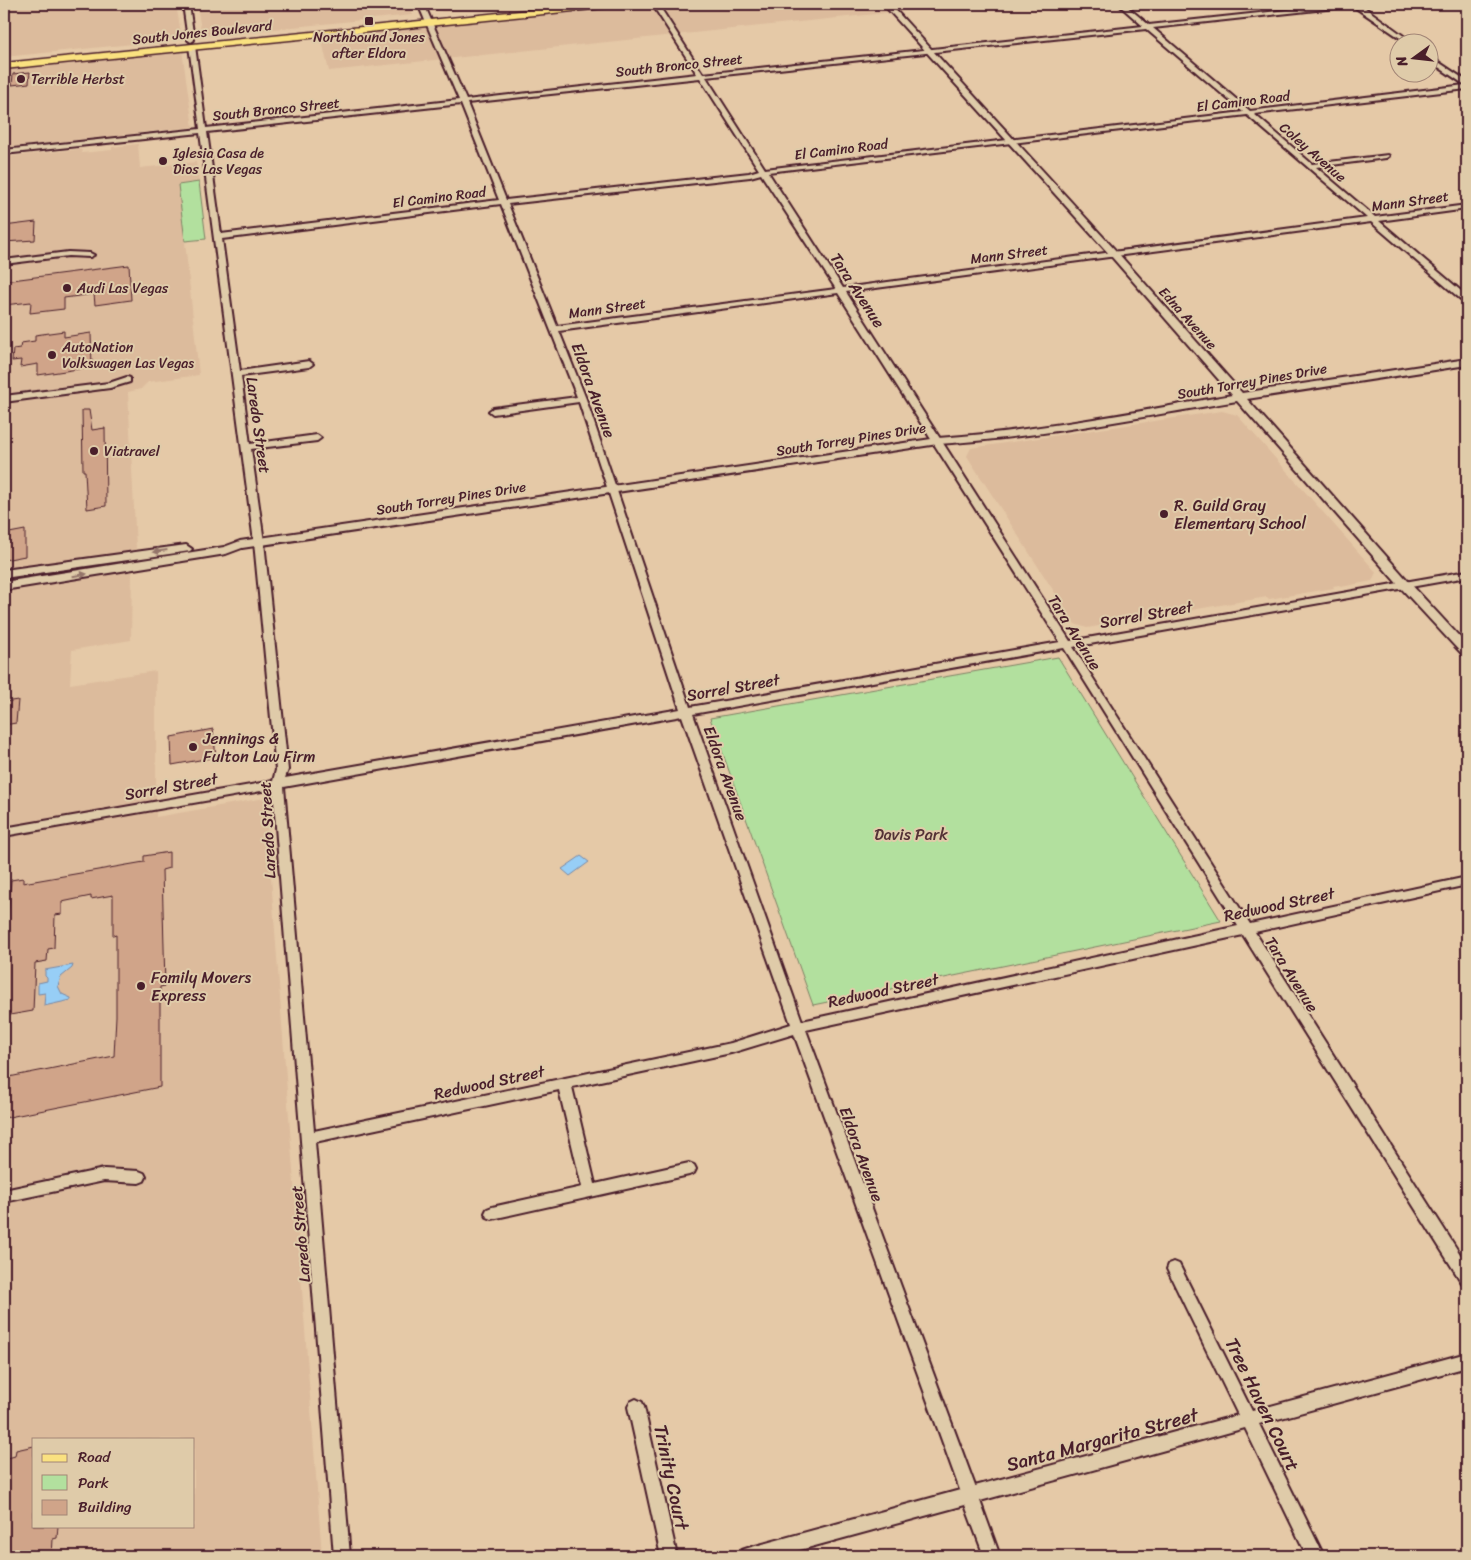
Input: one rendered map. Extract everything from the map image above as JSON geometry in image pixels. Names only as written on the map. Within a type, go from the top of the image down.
[{"type":"main road","name":"South Jones Boulevard","points":[[4,66],[192,43],[428,19],[551,4]]},
{"type":"main road","name":"South Jones Boulevard","points":[[4,58],[192,43],[241,35],[612,4]]},
{"type":"street","name":"Laredo Street","points":[[186,4],[259,542],[282,770],[278,784],[342,1556]]},
{"type":"street","name":"Eldora Avenue","points":[[421,4],[463,101],[582,399],[686,711],[798,1027],[992,1556]]},
{"type":"street","name":"Tara Avenue","points":[[655,4],[938,441],[1467,1278]]},
{"type":"street","name":"Edna Avenue","points":[[886,4],[1114,254],[1405,585],[1467,652]]},
{"type":"street","name":"Coley Avenue","points":[[1120,4],[1467,300]]},
{"type":"street","name":"South Bronco Street","points":[[4,152],[1355,4]]},
{"type":"street","points":[[1355,4],[1395,32]]},
{"type":"street","points":[[1438,64],[1467,86]]},
{"type":"street","name":"El Camino Road","points":[[218,237],[504,202],[750,175],[762,171],[1467,86]]},
{"type":"street","points":[[1310,166],[1386,156]]},
{"type":"street","name":"Mann Street","points":[[554,328],[1467,207]]},
{"type":"street","points":[[4,262],[68,254],[90,255]]},
{"type":"street","name":"South Torrey Pines Drive","points":[[4,574],[226,550],[240,545],[259,542],[938,441],[970,439],[1467,362]]},
{"type":"street","points":[[236,374],[310,364]]},
{"type":"street","points":[[4,399],[110,385],[126,380]]},
{"type":"street","points":[[493,411],[582,399]]},
{"type":"street","points":[[247,448],[317,438]]},
{"type":"street","name":"South Torrey Pines Drive","points":[[4,586],[127,562]]},
{"type":"street","name":"Sorrel Street","points":[[4,832],[1467,574]]},
{"type":"street","name":"Redwood Street","points":[[308,1138],[731,1048],[798,1027],[1467,881]]},
{"type":"street","points":[[564,1084],[590,1191]]},
{"type":"street","points":[[492,1214],[689,1169]]},
{"type":"street","points":[[4,1196],[104,1175],[139,1177]]},
{"type":"street","name":"Tree Haven Court","points":[[1174,1269],[1316,1556]]},
{"type":"street","name":"Santa Margarita Street","points":[[748,1556],[1467,1360]]},
{"type":"street","name":"Trinity Court","points":[[636,1407],[669,1556]]},
{"type":"shaded area","points":[[4,4],[176,4],[182,39],[4,57]]},
{"type":"shaded area","points":[[408,4],[412,15],[202,36],[197,5]]},
{"type":"shaded area","points":[[432,4],[526,4],[443,12],[435,10]]},
{"type":"shaded area","points":[[641,4],[971,4],[329,71],[321,37]]},
{"type":"shaded area","points":[[182,51],[193,127],[4,148],[4,68]]},
{"type":"shaded area","points":[[138,144],[140,168],[196,162],[199,182],[179,185],[199,375],[148,382],[141,389],[128,392],[136,547],[132,574],[131,640],[72,650],[70,684],[156,671],[156,817],[265,798],[322,1556],[4,1556],[4,157],[81,149],[82,153],[112,150],[112,147]]},
{"type":"shaded area","name":"R. Guild Gray Elementary School","points":[[1222,411],[1237,415],[1376,572],[1372,581],[1087,628],[1075,624],[967,456],[971,448]]},
{"type":"green space","points":[[199,182],[206,239],[185,241],[178,185]]},
{"type":"green space","name":"Davis Park","points":[[1058,657],[1221,921],[813,1005],[710,718]]},
{"type":"water","points":[[581,856],[589,862],[570,876],[562,869]]},
{"type":"water","points":[[73,965],[61,977],[58,986],[62,994],[71,998],[71,1000],[44,1006],[45,993],[38,994],[38,983],[47,981],[45,970]]},
{"type":"building","name":"Terrible Herbst","points":[[30,72],[29,83],[12,85],[13,74]]},
{"type":"building","points":[[36,222],[35,240],[4,242],[4,226]]},
{"type":"building","name":"Audi Las Vegas","points":[[129,265],[131,300],[95,305],[94,294],[64,298],[64,309],[30,313],[31,302],[4,305],[4,281]]},
{"type":"building","name":"AutoNation Volkswagen Las Vegas","points":[[64,331],[64,337],[91,333],[92,367],[38,375],[38,364],[20,367],[21,360],[12,361],[13,349],[20,348],[21,343],[35,341],[35,335]]},
{"type":"building","points":[[82,410],[89,410],[92,430],[105,428],[106,506],[87,509],[85,471],[83,471]]},
{"type":"building","points":[[25,530],[25,556],[4,560],[4,534]]},
{"type":"building","points":[[18,700],[16,723],[4,725],[4,702]]},
{"type":"building","name":"Jennings & Fulton Law Firm","points":[[213,729],[216,757],[172,765],[171,737]]},
{"type":"building","name":"Family Movers Express","points":[[169,852],[169,868],[162,870],[165,986],[160,987],[160,1087],[4,1118],[4,1078],[114,1056],[116,1016],[116,935],[113,936],[113,895],[91,899],[91,896],[62,902],[62,914],[55,915],[54,948],[48,949],[47,961],[35,963],[33,1011],[4,1016],[4,967],[11,880],[23,878],[23,883],[144,862],[144,856]]},
{"type":"building","points":[[32,1446],[32,1528],[58,1528],[57,1538],[53,1539],[52,1556],[4,1556],[4,1459],[15,1456],[16,1450]]},
{"type":"place","name":"Northbound Jones after Eldora","points":[[369,21]]},
{"type":"place","name":"Terrible Herbst","points":[[21,79]]},
{"type":"place","name":"Iglesia Casa de Dios Las Vegas","points":[[163,161]]},
{"type":"place","name":"Audi Las Vegas","points":[[67,288]]},
{"type":"place","name":"AutoNation Volkswagen Las Vegas","points":[[52,355]]},
{"type":"place","name":"Viatravel","points":[[94,451]]},
{"type":"place","name":"R. Guild Gray Elementary School","points":[[1164,514]]},
{"type":"place","name":"Jennings & Fulton Law Firm","points":[[193,747]]},
{"type":"place","name":"Family Movers Express","points":[[141,986]]}]
